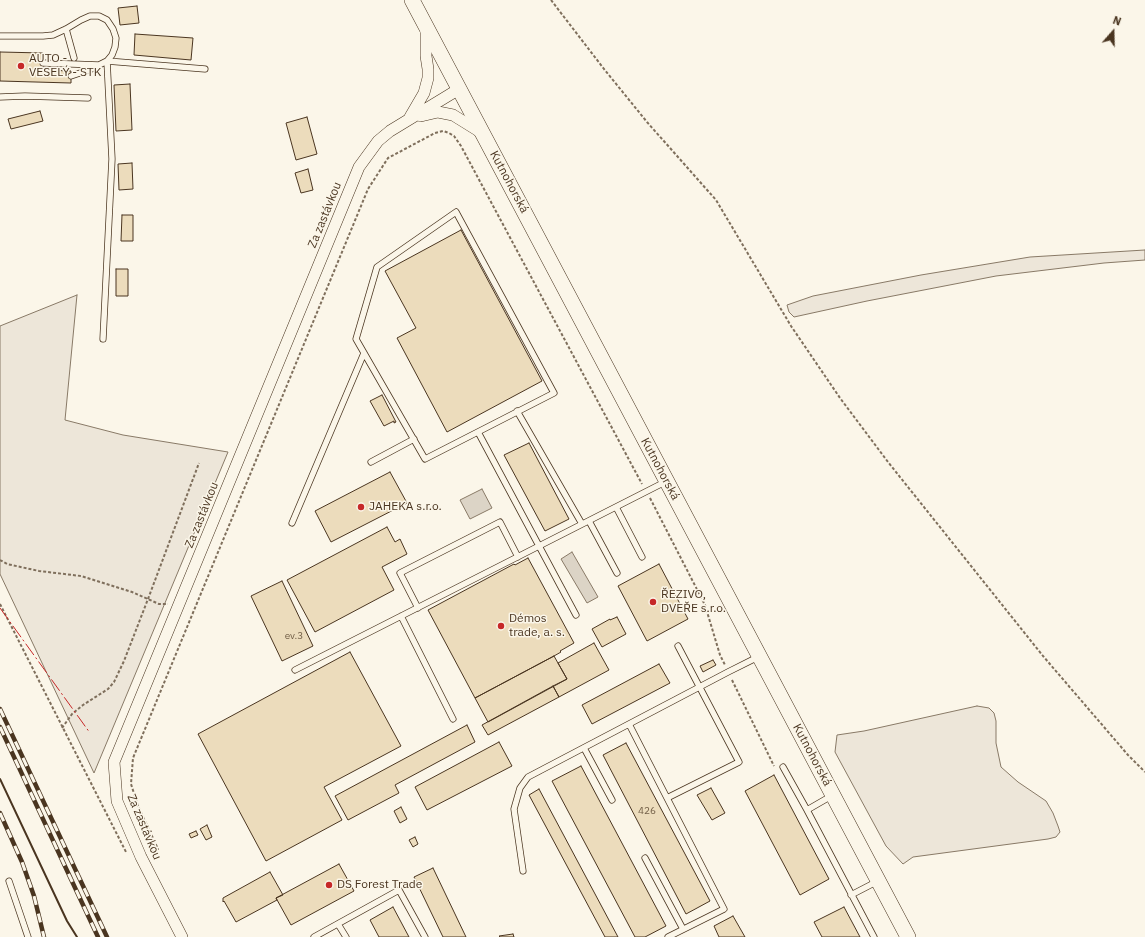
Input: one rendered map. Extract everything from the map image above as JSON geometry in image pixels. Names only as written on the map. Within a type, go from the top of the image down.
[{"type":"main road","name":"Kutnohorská","points":[[412,0],[908,937]]},
{"type":"street","name":"Za zastávkou","points":[[409,119],[424,93],[428,82],[426,25]]},
{"type":"street","name":"Za zastávkou","points":[[182,937],[141,857],[117,801],[114,762],[359,167],[378,141],[390,131],[460,89]]},
{"type":"street","name":"Za zastávkou","points":[[409,119],[438,112],[453,115],[484,134]]},
{"type":"lane","points":[[0,36],[53,35],[90,16],[99,16],[107,20],[113,29],[116,38],[115,47],[112,54],[107,61],[100,65],[71,76]]},
{"type":"lane","points":[[66,29],[74,58]]},
{"type":"lane","points":[[107,61],[205,69]]},
{"type":"lane","points":[[103,339],[112,159],[107,61]]},
{"type":"lane","points":[[43,63],[100,65]]},
{"type":"lane","points":[[0,96],[88,98]]},
{"type":"lane","points":[[456,212],[554,393],[517,411],[425,459],[356,339],[377,267],[456,212]]},
{"type":"lane","points":[[292,523],[364,353]]},
{"type":"lane","points":[[517,411],[582,524]]},
{"type":"lane","points":[[478,432],[576,615]]},
{"type":"lane","points":[[371,462],[414,439]]},
{"type":"lane","points":[[295,670],[667,481]]},
{"type":"lane","points":[[616,507],[642,558]]},
{"type":"lane","points":[[589,521],[617,573]]},
{"type":"lane","points":[[418,608],[400,573],[500,522],[518,557]]},
{"type":"lane","points":[[401,616],[453,719]]},
{"type":"lane","points":[[668,798],[739,762],[678,646]]},
{"type":"lane","points":[[523,871],[514,809],[520,788],[528,777],[760,656]]},
{"type":"lane","points":[[629,724],[724,909],[668,937]]},
{"type":"lane","points":[[584,748],[612,800]]},
{"type":"lane","points":[[783,767],[874,937]]},
{"type":"lane","points":[[807,810],[833,795]]},
{"type":"lane","points":[[644,858],[683,929]]},
{"type":"lane","points":[[9,881],[28,937]]},
{"type":"lane","points":[[851,895],[879,881]]},
{"type":"lane","points":[[314,937],[399,890],[425,937]]},
{"type":"lane","points":[[338,924],[346,937]]},
{"type":"path","points":[[551,0],[647,122],[716,200],[791,326],[840,398],[888,462],[1043,656],[1128,755],[1145,772]]},
{"type":"path","points":[[62,728],[72,714],[108,689],[114,682],[148,599],[199,463]]},
{"type":"path","points":[[0,560],[7,564],[39,571],[81,576],[132,592],[159,604],[179,604]]},
{"type":"path","points":[[0,604],[125,852],[141,857]]},
{"type":"path","points":[[0,612],[5,614]]},
{"type":"shaded area","points":[[1145,250],[1145,260],[1104,263],[996,276],[794,317],[789,312],[787,305],[813,296],[921,275],[1030,257]]},
{"type":"shaded area","points":[[77,295],[65,420],[123,435],[228,452],[94,773],[0,574],[0,326]]},
{"type":"shaded area","points":[[482,489],[492,508],[470,519],[460,500]]},
{"type":"shaded area","points":[[572,552],[598,597],[587,603],[561,559]]},
{"type":"shaded area","points":[[977,706],[989,708],[994,713],[996,721],[996,743],[1001,767],[1018,782],[1046,801],[1053,813],[1060,832],[1056,837],[1048,839],[913,857],[903,864],[886,846],[835,752],[837,735],[864,731]]},
{"type":"building","points":[[137,6],[139,23],[120,25],[118,8]]},
{"type":"building","points":[[135,34],[193,38],[191,60],[134,55]]},
{"type":"building","name":"AUTO - VESELÝ - STK","points":[[0,52],[43,53],[43,70],[71,71],[71,83],[0,81]]},
{"type":"building","points":[[130,84],[132,130],[116,131],[114,85]]},
{"type":"building","points":[[40,111],[43,121],[11,129],[8,119]]},
{"type":"building","points":[[307,117],[317,154],[296,160],[286,123]]},
{"type":"building","points":[[132,163],[133,189],[119,190],[118,164]]},
{"type":"building","points":[[308,169],[313,190],[301,193],[295,173]]},
{"type":"building","points":[[122,215],[133,215],[133,241],[121,241]]},
{"type":"building","points":[[461,230],[542,381],[447,432],[397,338],[416,328],[385,271]]},
{"type":"building","points":[[116,269],[128,269],[128,296],[116,296]]},
{"type":"building","points":[[382,395],[396,422],[394,423],[394,421],[384,426],[370,401]]},
{"type":"building","points":[[529,443],[569,519],[545,531],[504,455]]},
{"type":"building","name":"JAHEKA s.r.o.","points":[[390,472],[407,503],[331,542],[315,511]]},
{"type":"building","points":[[387,527],[395,542],[400,539],[407,554],[382,567],[394,590],[315,632],[287,580]]},
{"type":"building","name":"Démos trade, a. s.","points":[[528,558],[574,643],[554,656],[475,698],[428,610]]},
{"type":"building","name":"ŘEZIVO, DVEŘE s.r.o.","points":[[659,564],[688,619],[647,641],[618,586]]},
{"type":"building","points":[[282,581],[313,646],[282,661],[251,596]]},
{"type":"building","points":[[617,617],[626,634],[602,647],[592,629],[610,619]]},
{"type":"building","points":[[594,643],[609,670],[559,697],[553,686],[567,679],[558,663]]},
{"type":"building","points":[[350,652],[401,746],[324,787],[342,820],[266,861],[198,734]]},
{"type":"building","points":[[554,656],[567,679],[488,722],[475,698]]},
{"type":"building","points":[[713,660],[716,665],[703,672],[700,666]]},
{"type":"building","points":[[659,664],[670,683],[592,724],[582,705]]},
{"type":"building","points":[[553,686],[559,697],[488,735],[482,725]]},
{"type":"building","points":[[467,725],[475,742],[395,785],[399,793],[348,820],[335,796]]},
{"type":"building","points":[[499,742],[512,766],[427,810],[415,787]]},
{"type":"building","points":[[626,743],[710,901],[686,914],[603,755]]},
{"type":"building","points":[[581,766],[666,926],[645,937],[635,937],[552,781]]},
{"type":"building","points":[[774,775],[829,879],[800,895],[745,791]]},
{"type":"building","points":[[711,788],[725,813],[712,820],[697,795]]},
{"type":"building","points":[[539,789],[618,937],[605,937],[529,795]]},
{"type":"building","points":[[401,807],[407,819],[400,823],[394,811]]},
{"type":"building","points":[[207,825],[212,837],[206,840],[200,829]]},
{"type":"building","points":[[196,831],[198,835],[191,838],[189,834]]},
{"type":"building","points":[[415,837],[418,844],[413,847],[409,840]]},
{"type":"building","points":[[339,864],[354,891],[291,925],[276,898]]},
{"type":"building","points":[[433,868],[466,937],[443,937],[414,877]]},
{"type":"building","points":[[270,872],[283,895],[276,898],[277,900],[236,922],[224,901],[223,902],[223,898]]},
{"type":"building","points":[[393,907],[409,937],[379,937],[370,920]]},
{"type":"building","points":[[844,907],[860,937],[822,937],[814,922]]},
{"type":"building","points":[[733,916],[745,937],[719,937],[714,926]]},
{"type":"building","points":[[513,934],[514,937],[499,936]]},
{"type":"railway","points":[[0,709],[107,937]]},
{"type":"railway","points":[[0,727],[98,937]]},
{"type":"railway","points":[[0,813],[22,862],[34,896],[44,937]]},
{"type":"wall","points":[[0,779],[67,921],[77,937]]},
{"type":"power","points":[[0,608],[90,733]]},
{"type":"place","name":"AUTO - VESELÝ - STK","points":[[21,66]]},
{"type":"place","name":"JAHEKA s.r.o.","points":[[361,507]]},
{"type":"place","name":"ŘEZIVO, DVEŘE s.r.o.","points":[[653,602]]},
{"type":"place","name":"Démos trade, a. s.","points":[[501,626]]},
{"type":"place","name":"DS Forest Trade","points":[[329,885]]}]
